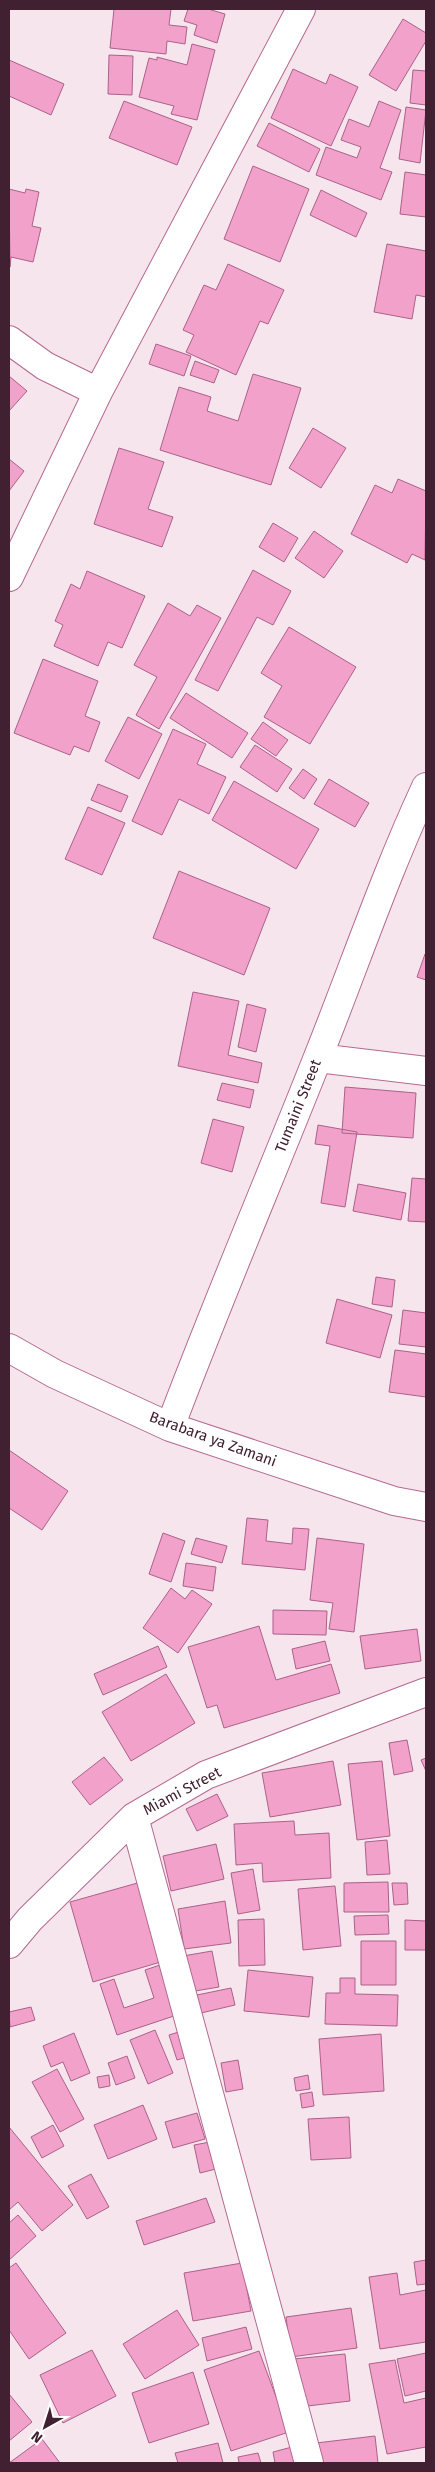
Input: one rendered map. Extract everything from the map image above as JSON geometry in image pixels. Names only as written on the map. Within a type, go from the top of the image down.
[{"type":"street","points":[[9,577],[98,392],[301,9]]},
{"type":"street","points":[[9,340],[45,366],[98,392]]},
{"type":"street","name":"Tumaini Street","points":[[170,1427],[212,1315],[318,1058],[406,830],[426,787]]},
{"type":"street","points":[[318,1058],[426,1071]]},
{"type":"street","name":"Barabara ya Zamani","points":[[9,1348],[55,1374],[170,1427],[394,1501],[426,1507]]},
{"type":"street","name":"Miami Street","points":[[9,1944],[30,1919],[134,1817],[206,1775],[426,1692]]},
{"type":"street","points":[[134,1817],[310,2463]]},
{"type":"building","points":[[114,9],[171,9],[169,25],[187,27],[185,44],[167,41],[166,54],[110,48]]},
{"type":"building","points":[[188,9],[208,9],[225,14],[217,43],[194,35],[197,25],[184,21]]},
{"type":"building","points":[[403,19],[426,33],[426,41],[396,91],[369,75]]},
{"type":"building","points":[[192,44],[215,50],[197,120],[171,114],[174,106],[139,97],[149,58],[157,60],[157,57],[187,65]]},
{"type":"building","points":[[109,55],[133,56],[132,95],[108,94]]},
{"type":"building","points":[[9,60],[64,84],[51,115],[9,96]]},
{"type":"building","points":[[293,69],[326,84],[330,74],[358,87],[331,146],[271,118]]},
{"type":"building","points":[[413,70],[426,71],[426,105],[410,103]]},
{"type":"building","points":[[124,101],[192,127],[177,165],[109,138]]},
{"type":"building","points":[[379,101],[401,110],[380,168],[392,172],[381,200],[316,175],[326,147],[357,158],[361,147],[341,140],[349,119],[369,127]]},
{"type":"building","points":[[406,107],[426,110],[420,163],[399,159]]},
{"type":"building","points":[[269,123],[320,149],[309,172],[257,146]]},
{"type":"building","points":[[253,166],[309,189],[280,262],[224,239]]},
{"type":"building","points":[[405,172],[426,175],[426,217],[400,214]]},
{"type":"building","points":[[9,189],[25,193],[26,189],[39,192],[32,226],[41,228],[33,262],[11,257],[10,267]]},
{"type":"building","points":[[321,190],[367,213],[356,237],[310,215]]},
{"type":"building","points":[[387,244],[426,251],[426,297],[416,295],[412,319],[374,312]]},
{"type":"building","points":[[228,264],[284,290],[268,324],[260,321],[236,375],[186,352],[194,335],[183,330],[204,285],[216,290]]},
{"type":"building","points":[[156,344],[191,356],[184,376],[149,364]]},
{"type":"building","points":[[195,361],[219,370],[214,383],[190,375]]},
{"type":"building","points":[[253,374],[301,388],[271,485],[160,450],[179,387],[211,397],[207,411],[238,421]]},
{"type":"building","points":[[9,376],[27,391],[9,411]]},
{"type":"building","points":[[313,428],[346,448],[321,488],[289,468]]},
{"type":"building","points":[[119,448],[164,462],[148,509],[173,517],[162,547],[94,524]]},
{"type":"building","points":[[9,459],[24,471],[9,491]]},
{"type":"building","points":[[398,479],[426,491],[425,560],[412,554],[407,563],[351,534],[375,485],[392,493]]},
{"type":"building","points":[[273,523],[298,538],[284,562],[259,547]]},
{"type":"building","points":[[314,531],[343,551],[324,578],[295,558]]},
{"type":"building","points":[[253,570],[291,591],[273,625],[257,617],[218,691],[195,680]]},
{"type":"building","points":[[87,571],[145,596],[122,648],[108,642],[98,666],[54,646],[63,625],[55,621],[71,584],[80,589]]},
{"type":"building","points":[[168,603],[190,616],[197,605],[221,618],[159,729],[136,715],[157,677],[134,665]]},
{"type":"building","points":[[289,627],[356,667],[310,744],[264,717],[282,686],[261,673]]},
{"type":"building","points":[[43,659],[98,681],[85,716],[100,722],[89,752],[74,746],[70,755],[14,733]]},
{"type":"building","points":[[186,693],[248,733],[232,758],[170,718]]},
{"type":"building","points":[[128,717],[162,734],[139,779],[105,761]]},
{"type":"building","points":[[263,722],[288,740],[276,756],[251,739]]},
{"type":"building","points":[[173,729],[206,744],[197,764],[226,777],[209,814],[179,799],[162,835],[132,821]]},
{"type":"building","points":[[255,745],[292,769],[277,792],[240,767]]},
{"type":"building","points":[[303,769],[317,779],[304,799],[289,788]]},
{"type":"building","points":[[329,779],[369,803],[355,827],[314,804]]},
{"type":"building","points":[[234,781],[319,829],[296,869],[212,820]]},
{"type":"building","points":[[98,784],[128,796],[121,812],[91,800]]},
{"type":"building","points":[[88,807],[125,823],[102,875],[65,859]]},
{"type":"building","points":[[179,871],[270,908],[244,975],[153,938]]},
{"type":"building","points":[[426,955],[426,980],[417,977]]},
{"type":"building","points":[[193,992],[239,1001],[228,1055],[262,1063],[258,1083],[178,1066]]},
{"type":"building","points":[[247,1004],[266,1009],[256,1052],[238,1047]]},
{"type":"building","points":[[222,1083],[254,1090],[250,1108],[217,1100]]},
{"type":"building","points":[[345,1087],[416,1093],[413,1138],[342,1133]]},
{"type":"building","points":[[213,1119],[244,1127],[232,1172],[201,1163]]},
{"type":"building","points":[[318,1125],[357,1132],[345,1207],[321,1203],[330,1146],[315,1144]]},
{"type":"building","points":[[412,1178],[426,1179],[426,1222],[408,1221]]},
{"type":"building","points":[[358,1184],[406,1193],[401,1220],[353,1211]]},
{"type":"building","points":[[376,1277],[395,1280],[392,1307],[372,1304]]},
{"type":"building","points":[[337,1299],[392,1315],[380,1358],[326,1343]]},
{"type":"building","points":[[403,1310],[426,1313],[426,1347],[399,1344]]},
{"type":"building","points":[[395,1350],[426,1354],[426,1397],[389,1392]]},
{"type":"building","points":[[9,1450],[68,1491],[42,1530],[9,1508]]},
{"type":"building","points":[[247,1518],[268,1520],[266,1541],[292,1544],[293,1528],[309,1529],[305,1570],[242,1564]]},
{"type":"building","points":[[163,1533],[185,1541],[171,1582],[149,1574]]},
{"type":"building","points":[[196,1538],[227,1546],[222,1563],[191,1554]]},
{"type":"building","points":[[317,1538],[364,1544],[354,1632],[329,1629],[333,1603],[310,1600]]},
{"type":"building","points":[[186,1563],[216,1567],[213,1591],[183,1586]]},
{"type":"building","points":[[171,1588],[185,1599],[192,1590],[212,1604],[178,1653],[143,1628]]},
{"type":"building","points":[[273,1610],[327,1611],[326,1635],[273,1634]]},
{"type":"building","points":[[259,1626],[276,1680],[331,1664],[340,1693],[224,1728],[217,1705],[207,1708],[188,1647]]},
{"type":"building","points":[[417,1629],[421,1661],[365,1669],[360,1636]]},
{"type":"building","points":[[325,1641],[330,1661],[296,1669],[292,1649]]},
{"type":"building","points":[[158,1646],[167,1667],[103,1695],[94,1674]]},
{"type":"building","points":[[166,1674],[195,1723],[131,1761],[102,1712]]},
{"type":"building","points":[[407,1740],[413,1771],[394,1775],[389,1743]]},
{"type":"building","points":[[104,1757],[123,1780],[90,1805],[72,1782]]},
{"type":"building","points":[[426,1758],[426,1771],[421,1760]]},
{"type":"building","points":[[333,1761],[341,1805],[270,1817],[262,1773]]},
{"type":"building","points":[[382,1761],[390,1836],[357,1840],[348,1764]]},
{"type":"building","points":[[217,1794],[228,1816],[197,1831],[186,1809]]},
{"type":"building","points":[[294,1821],[295,1835],[329,1833],[331,1878],[263,1882],[262,1863],[236,1865],[234,1824]]},
{"type":"building","points":[[387,1840],[390,1874],[367,1875],[365,1842]]},
{"type":"building","points":[[216,1844],[224,1879],[171,1891],[163,1856]]},
{"type":"building","points":[[253,1869],[260,1910],[238,1914],[231,1873]]},
{"type":"building","points":[[141,1882],[164,1961],[93,1982],[70,1902]]},
{"type":"building","points":[[388,1882],[389,1912],[344,1912],[344,1883]]},
{"type":"building","points":[[392,1883],[407,1883],[408,1904],[394,1905]]},
{"type":"building","points":[[335,1886],[341,1946],[303,1950],[298,1889]]},
{"type":"building","points":[[225,1901],[231,1943],[184,1949],[178,1909]]},
{"type":"building","points":[[388,1915],[389,1934],[355,1935],[354,1916]]},
{"type":"building","points":[[264,1919],[265,1965],[239,1966],[238,1920]]},
{"type":"building","points":[[405,1920],[426,1921],[426,1950],[405,1950]]},
{"type":"building","points":[[361,1941],[396,1941],[396,1985],[361,1985]]},
{"type":"building","points":[[212,1951],[219,1987],[189,1992],[183,1956]]},
{"type":"building","points":[[163,1964],[180,2014],[117,2035],[100,1984],[114,1979],[124,2008],[154,1998],[145,1970]]},
{"type":"building","points":[[248,1970],[313,1977],[309,2017],[244,2011]]},
{"type":"building","points":[[340,1978],[355,1978],[355,1994],[398,1995],[397,2026],[325,2024],[326,1993],[340,1993]]},
{"type":"building","points":[[231,1988],[235,2005],[201,2013],[197,1995]]},
{"type":"building","points":[[31,2007],[35,2020],[10,2027],[9,2012]]},
{"type":"building","points":[[155,2030],[173,2073],[148,2084],[130,2040]]},
{"type":"building","points":[[185,2030],[194,2055],[177,2060],[169,2035]]},
{"type":"building","points":[[74,2033],[90,2073],[71,2081],[63,2062],[51,2067],[43,2046]]},
{"type":"building","points":[[381,2034],[384,2091],[323,2095],[319,2039]]},
{"type":"building","points":[[127,2056],[135,2078],[116,2085],[108,2063]]},
{"type":"building","points":[[238,2060],[243,2089],[226,2092],[221,2063]]},
{"type":"building","points":[[57,2069],[84,2119],[60,2132],[32,2082]]},
{"type":"building","points":[[109,2075],[110,2086],[99,2088],[97,2077]]},
{"type":"building","points":[[308,2075],[310,2089],[296,2091],[294,2078]]},
{"type":"building","points":[[312,2092],[314,2106],[302,2108],[300,2094]]},
{"type":"building","points":[[143,2105],[157,2139],[108,2159],[94,2125]]},
{"type":"building","points":[[197,2113],[205,2139],[173,2148],[165,2122]]},
{"type":"building","points":[[349,2117],[351,2158],[311,2160],[308,2119]]},
{"type":"building","points":[[53,2125],[64,2146],[42,2158],[31,2137]]},
{"type":"building","points":[[9,2127],[73,2205],[42,2231],[18,2202],[9,2210]]},
{"type":"building","points":[[210,2142],[216,2169],[200,2173],[194,2145]]},
{"type":"building","points":[[91,2174],[109,2207],[87,2219],[68,2186]]},
{"type":"building","points":[[206,2198],[215,2222],[144,2245],[136,2221]]},
{"type":"building","points":[[18,2215],[36,2236],[9,2260],[9,2223]]},
{"type":"building","points":[[426,2260],[426,2284],[417,2285],[414,2262]]},
{"type":"building","points":[[16,2263],[66,2333],[29,2359],[9,2330],[9,2268]]},
{"type":"building","points":[[242,2263],[251,2311],[193,2321],[184,2273]]},
{"type":"building","points":[[397,2273],[400,2295],[426,2290],[426,2342],[380,2349],[369,2277]]},
{"type":"building","points":[[351,2308],[357,2348],[291,2357],[286,2317]]},
{"type":"building","points":[[177,2310],[199,2345],[145,2379],[123,2344]]},
{"type":"building","points":[[246,2327],[252,2349],[207,2361],[202,2338]]},
{"type":"building","points":[[92,2350],[116,2396],[63,2423],[40,2375]]},
{"type":"building","points":[[259,2351],[289,2432],[231,2451],[204,2370]]},
{"type":"building","points":[[426,2353],[426,2391],[405,2396],[397,2359]]},
{"type":"building","points":[[345,2354],[350,2401],[299,2407],[293,2359]]},
{"type":"building","points":[[395,2360],[404,2403],[426,2398],[426,2447],[387,2454],[369,2364]]},
{"type":"building","points":[[193,2372],[209,2424],[149,2443],[132,2393]]},
{"type":"building","points":[[9,2394],[32,2422],[9,2441]]},
{"type":"building","points":[[375,2436],[378,2463],[319,2463],[316,2443]]},
{"type":"building","points":[[42,2439],[60,2463],[9,2463]]},
{"type":"building","points":[[218,2443],[223,2463],[178,2463],[175,2453]]},
{"type":"building","points":[[292,2447],[296,2463],[275,2463],[273,2452]]},
{"type":"building","points":[[258,2453],[261,2463],[239,2463],[238,2457]]}]
